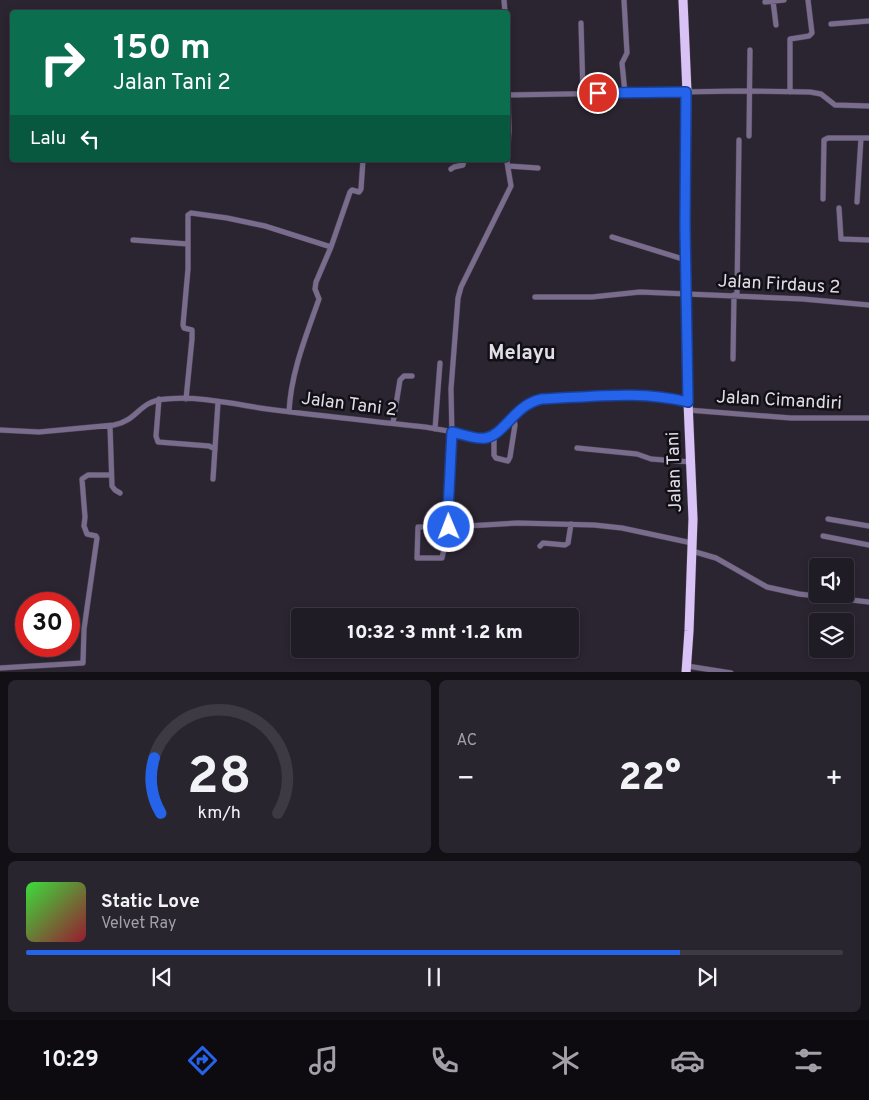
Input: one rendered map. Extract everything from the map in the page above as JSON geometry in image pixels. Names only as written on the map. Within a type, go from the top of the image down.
[{"type":"highway","name":"Jalan Tani","points":[[683,0],[686,92],[686,294],[692,547],[686,669]]},
{"type":"street","points":[[624,0],[627,53],[622,64],[625,93]]},
{"type":"street","points":[[765,2],[784,0]]},
{"type":"street","points":[[790,92],[790,39],[808,36],[812,33],[808,0]]},
{"type":"street","points":[[773,1],[776,25]]},
{"type":"street","points":[[831,24],[869,21]]},
{"type":"street","points":[[581,23],[583,93]]},
{"type":"street","points":[[749,136],[750,50]]},
{"type":"street","points":[[510,94],[790,92],[818,93],[831,103],[842,106],[869,106]]},
{"type":"street","points":[[824,199],[824,140],[828,138],[869,138]]},
{"type":"street","points":[[858,202],[861,138]]},
{"type":"street","points":[[734,359],[739,140]]},
{"type":"street","points":[[289,412],[290,394],[296,369],[308,328],[319,300],[314,286],[331,246],[350,192],[352,190],[359,192],[362,189],[363,162]]},
{"type":"street","points":[[451,169],[463,165],[464,162]]},
{"type":"street","points":[[508,162],[509,190],[461,287],[458,298],[451,380],[452,432],[448,511],[449,527],[442,558],[417,558],[418,527],[449,527],[500,523],[571,524],[622,528],[692,547],[716,558],[767,587],[799,594],[869,602]]},
{"type":"street","points":[[508,166],[538,168]]},
{"type":"street","points":[[840,208],[841,239],[869,240]]},
{"type":"street","points":[[186,399],[192,339],[192,330],[184,328],[183,325],[188,276],[188,215],[191,213],[227,218],[265,226],[331,246]]},
{"type":"street","points":[[612,237],[686,260]]},
{"type":"street","points":[[133,240],[188,244]]},
{"type":"street","name":"Jalan Firdaus 2","points":[[534,297],[592,297],[640,292],[735,295],[869,305]]},
{"type":"street","points":[[436,429],[440,364]]},
{"type":"street","points":[[393,423],[400,380],[404,376],[412,376]]},
{"type":"street","points":[[513,416],[515,425],[510,457],[508,461],[501,460],[494,456],[494,434],[513,416],[528,403],[542,399],[604,395],[660,396],[688,406]]},
{"type":"street","points":[[159,399],[156,436],[158,442],[208,446],[215,449]]},
{"type":"street","name":"Jalan Tani 2","points":[[0,430],[39,432],[122,424],[152,400],[186,399],[393,423],[481,438],[490,437],[494,434]]},
{"type":"street","points":[[213,479],[218,402]]},
{"type":"street","name":"Jalan Cimandiri","points":[[688,406],[791,418],[869,418]]},
{"type":"street","points":[[110,426],[112,486],[120,493]]},
{"type":"street","points":[[577,448],[636,454],[651,459],[691,462]]},
{"type":"street","points":[[0,668],[83,663],[84,629],[97,538],[96,536],[86,534],[84,530],[85,517],[82,479],[88,475],[112,476]]},
{"type":"street","points":[[828,519],[869,526]]},
{"type":"street","points":[[540,546],[543,543],[564,545],[568,543],[571,524]]},
{"type":"street","points":[[823,536],[869,545]]},
{"type":"street","points":[[686,669],[731,672]]},
{"type":"district","name":"Melayu","points":[[522,354]]},
{"type":"route","points":[[449,527],[449,478],[452,432],[481,438],[490,437],[521,408],[534,400],[604,395],[660,396],[688,402],[685,226],[686,92],[598,93]]}]
